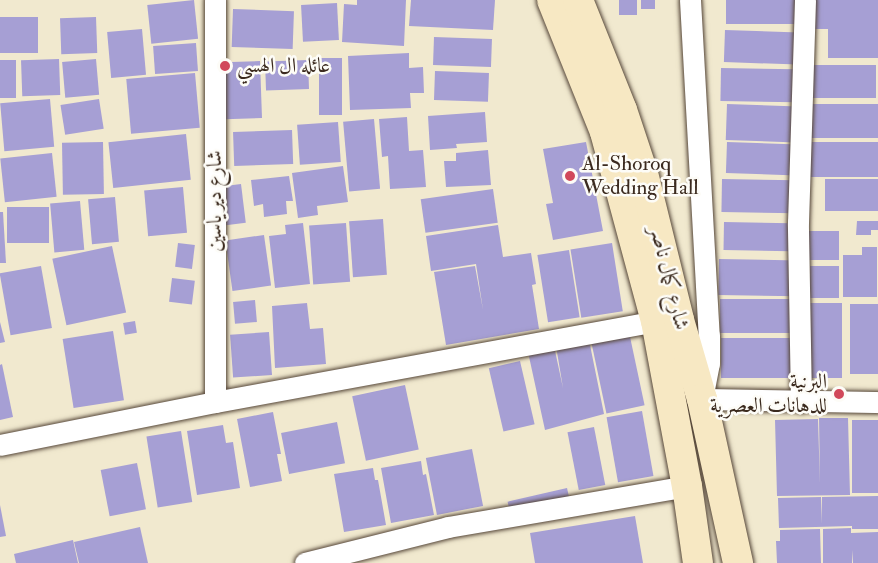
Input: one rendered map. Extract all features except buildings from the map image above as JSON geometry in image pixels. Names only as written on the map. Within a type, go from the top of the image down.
[{"type":"main road","name":"شارع كمال ناصر","points":[[552,0],[605,132],[656,321],[687,486],[698,563]]},
{"type":"main road","name":"شارع كمال ناصر","points":[[578,0],[622,110],[643,173],[679,320],[702,399],[738,563]]},
{"type":"street","name":"شارع دير ياسين","points":[[215,0],[215,402]]},
{"type":"street","points":[[690,0],[709,335],[709,363],[702,399],[878,402]]},
{"type":"street","points":[[801,402],[798,223],[805,0]]},
{"type":"street","points":[[0,445],[215,402],[656,321]]},
{"type":"street","points":[[306,563],[448,527],[687,486]]},
{"type":"place","name":"عائله ال الهسي","points":[[225,66]]},
{"type":"place","name":"Al-Shoroq Wedding Hall","points":[[570,176]]},
{"type":"place","name":"البرنية للدهانات العصرية","points":[[839,394]]}]
